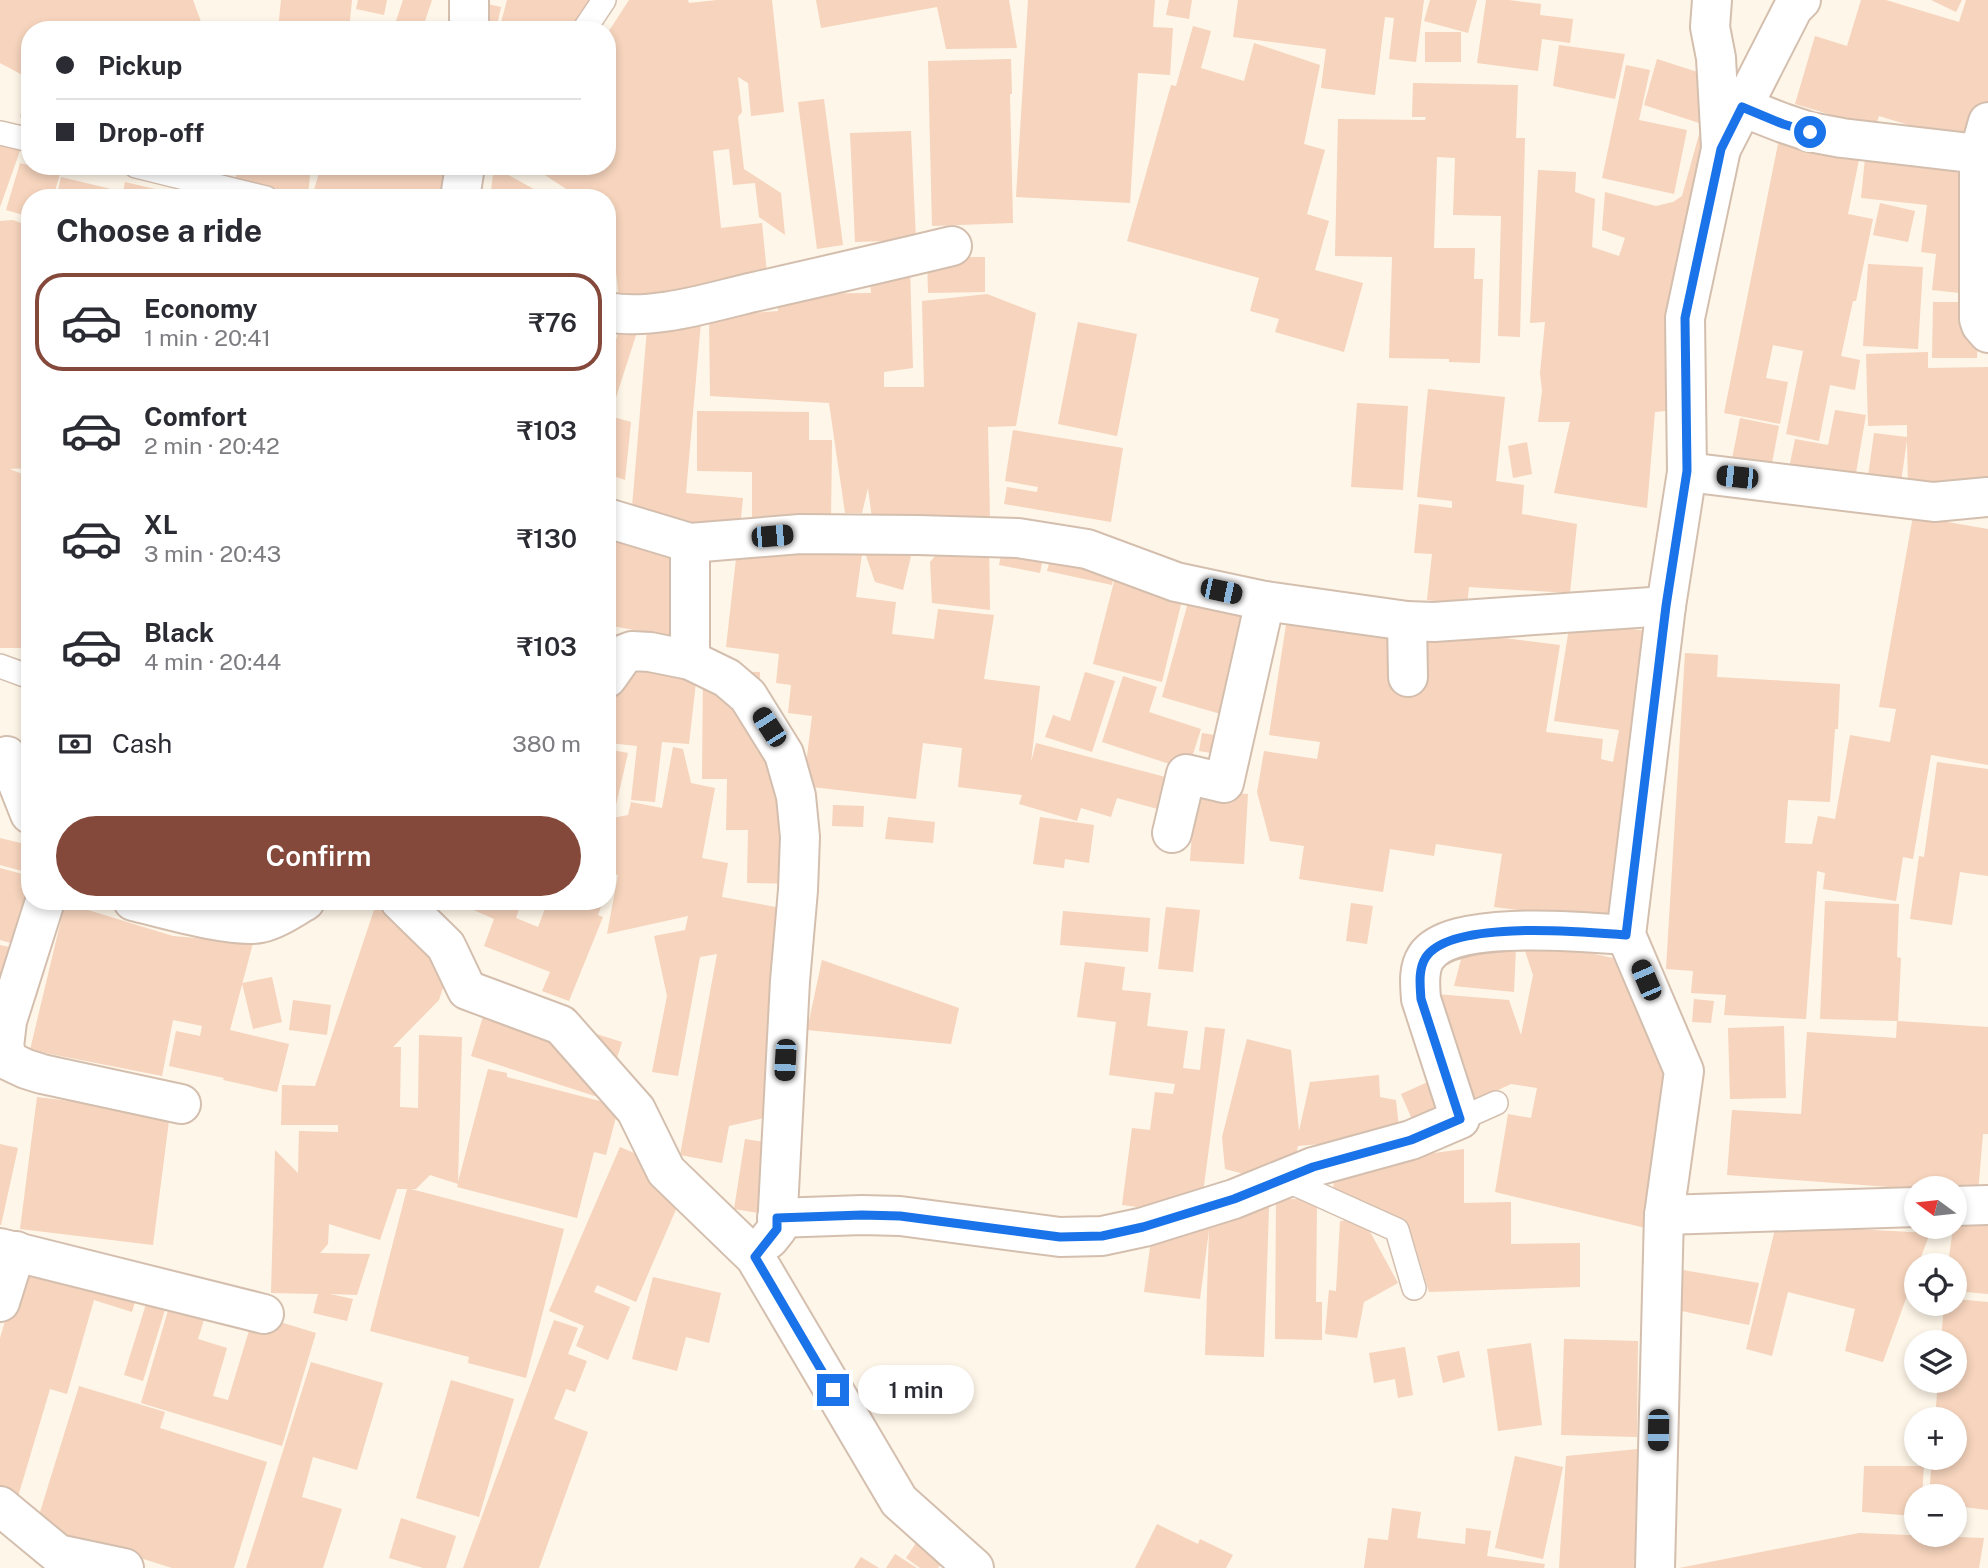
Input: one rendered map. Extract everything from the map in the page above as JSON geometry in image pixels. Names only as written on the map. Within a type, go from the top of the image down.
[{"type":"street","points":[[469,0],[469,21]]},
{"type":"street","points":[[1712,0],[1710,27],[1716,58],[1721,149]]},
{"type":"street","points":[[1655,1568],[1664,1214],[1684,1071],[1626,935],[1666,606],[1687,471],[1685,318],[1721,149],[1793,8],[1801,0]]},
{"type":"street","points":[[1742,107],[1810,132],[1983,154],[1979,319],[1981,326],[1988,333]]},
{"type":"street","points":[[616,314],[667,310],[952,246]]},
{"type":"street","points":[[1687,471],[1934,502],[1988,497]]},
{"type":"street","points":[[616,521],[690,543],[800,534],[918,534],[1018,538],[1087,549],[1177,582],[1265,601],[1407,621],[1434,622],[1666,606]]},
{"type":"street","points":[[690,543],[690,660]]},
{"type":"street","points":[[1172,834],[1186,774],[1224,783],[1265,601]]},
{"type":"street","points":[[1407,621],[1408,677]]},
{"type":"street","points":[[616,665],[624,654],[632,651],[650,652],[690,660],[727,678],[748,696],[784,754],[796,796],[800,836],[798,890],[790,981],[777,1229],[755,1257]]},
{"type":"street","points":[[12,752],[21,783]]},
{"type":"street","points":[[42,910],[7,1021],[4,1047],[9,1061],[42,1074],[181,1104]]},
{"type":"street","points":[[173,910],[246,924],[260,923],[289,910]]},
{"type":"street","points":[[409,910],[446,946],[467,989],[561,1025],[636,1110],[666,1171],[755,1257],[899,1501],[958,1562]]},
{"type":"street","points":[[777,1218],[900,1216],[1060,1237],[1102,1236],[1234,1199],[1313,1167],[1411,1140],[1460,1119],[1421,999],[1421,967],[1427,956],[1449,941],[1505,930],[1548,929],[1626,935]]},
{"type":"street","points":[[1967,1206],[1988,1205]]},
{"type":"street","points":[[1664,1214],[1904,1207]]},
{"type":"street","points":[[0,1302],[8,1250],[264,1314]]},
{"type":"street","points":[[0,1506],[55,1561],[124,1568]]},
{"type":"lane","points":[[590,21],[604,0]]},
{"type":"lane","points":[[0,133],[21,138]]},
{"type":"lane","points":[[173,175],[229,189]]},
{"type":"lane","points":[[0,666],[21,674]]},
{"type":"lane","points":[[1460,1119],[1496,1103]]},
{"type":"lane","points":[[1284,1179],[1397,1230],[1415,1288]]},
{"type":"building","points":[[0,0],[193,0],[201,21],[21,21],[21,74],[0,63]]},
{"type":"building","points":[[281,0],[352,0],[350,21],[279,21]]},
{"type":"building","points":[[358,0],[387,0],[384,15],[356,9]]},
{"type":"building","points":[[403,0],[432,0],[425,21],[396,21]]},
{"type":"building","points":[[507,0],[589,0],[578,21],[501,21]]},
{"type":"building","points":[[629,0],[688,0],[689,3],[772,0],[784,112],[751,116],[748,83],[738,77],[742,112],[738,117],[744,169],[781,193],[785,235],[759,217],[755,183],[733,185],[729,149],[713,151],[721,228],[762,223],[768,283],[619,299],[616,272],[616,189],[566,189],[545,175],[616,175],[615,21]]},
{"type":"building","points":[[816,0],[1009,0],[1017,48],[946,49],[937,7],[821,28]]},
{"type":"building","points":[[1028,0],[1155,0],[1153,27],[1173,28],[1170,75],[1138,73],[1130,203],[1016,197]]},
{"type":"building","points":[[1169,0],[1192,0],[1189,19],[1166,15]]},
{"type":"building","points":[[1238,0],[1424,0],[1416,62],[1389,59],[1394,18],[1385,17],[1375,95],[1321,88],[1326,49],[1233,37]]},
{"type":"building","points":[[1430,0],[1477,0],[1468,33],[1424,21]]},
{"type":"building","points":[[1486,0],[1541,4],[1540,15],[1573,19],[1570,43],[1542,39],[1538,71],[1477,63]]},
{"type":"building","points":[[1861,0],[1886,0],[1959,22],[1966,0],[1988,0],[1988,123],[1981,147],[1879,116],[1875,128],[1795,104],[1815,36],[1847,46]]},
{"type":"building","points":[[1931,0],[1962,0],[1956,12]]},
{"type":"building","points":[[474,1],[501,7],[498,21],[473,21]]},
{"type":"building","points":[[1193,26],[1211,31],[1201,68],[1244,81],[1254,43],[1320,65],[1304,144],[1325,150],[1307,214],[1329,221],[1315,270],[1363,283],[1344,352],[1275,332],[1279,319],[1250,311],[1259,278],[1127,241],[1171,85],[1176,86]]},
{"type":"building","points":[[1425,32],[1461,32],[1461,62],[1425,62]]},
{"type":"building","points":[[1559,45],[1625,54],[1615,99],[1553,86]]},
{"type":"building","points":[[1011,59],[1013,223],[932,226],[928,61]]},
{"type":"building","points":[[1657,59],[1713,77],[1699,123],[1644,105]]},
{"type":"building","points":[[1626,65],[1650,70],[1639,120],[1687,130],[1674,194],[1602,178]]},
{"type":"building","points":[[1413,83],[1518,85],[1516,138],[1525,138],[1520,337],[1498,336],[1501,216],[1453,215],[1455,158],[1437,157],[1434,248],[1475,248],[1474,279],[1483,279],[1480,363],[1449,362],[1449,359],[1389,358],[1392,257],[1335,256],[1338,119],[1425,120],[1426,117],[1412,117]]},
{"type":"building","points":[[824,99],[843,245],[817,249],[798,102]]},
{"type":"building","points":[[1703,120],[1717,130],[1675,410],[1655,412],[1647,508],[1554,493],[1570,422],[1538,422],[1545,322],[1530,323],[1538,170],[1576,172],[1575,192],[1595,199],[1592,247],[1619,256],[1625,238],[1602,230],[1605,192],[1656,206],[1673,202],[1682,196]]},
{"type":"building","points":[[1781,129],[1862,145],[1848,214],[1873,219],[1841,356],[1860,360],[1855,390],[1830,385],[1819,441],[1786,434],[1803,351],[1773,345],[1766,378],[1788,382],[1780,424],[1724,413]]},
{"type":"building","points":[[911,131],[916,240],[855,242],[850,133]]},
{"type":"building","points":[[0,141],[21,148],[0,207]]},
{"type":"building","points":[[1866,148],[1975,159],[1969,294],[1932,290],[1936,254],[1921,252],[1927,205],[1861,198]]},
{"type":"building","points":[[20,163],[21,175],[60,175],[56,189],[21,189],[21,214],[6,210]]},
{"type":"building","points":[[236,175],[310,175],[309,189],[235,188]]},
{"type":"building","points":[[318,175],[454,175],[451,189],[314,189]]},
{"type":"building","points":[[493,175],[508,175],[534,189],[491,189]]},
{"type":"building","points":[[61,177],[111,189],[58,189]]},
{"type":"building","points":[[125,182],[155,189],[124,189]]},
{"type":"building","points":[[1880,203],[1915,211],[1908,242],[1873,235]]},
{"type":"building","points":[[13,220],[21,223],[21,468],[10,469],[21,474],[21,648],[0,648],[0,221]]},
{"type":"building","points":[[927,257],[985,257],[985,292],[928,293]]},
{"type":"building","points":[[1868,264],[1923,267],[1918,349],[1863,346]]},
{"type":"building","points":[[910,268],[913,368],[884,372],[884,387],[924,387],[922,301],[987,294],[1036,313],[1016,426],[988,427],[990,519],[873,526],[868,488],[862,513],[845,513],[829,403],[710,396],[709,316],[778,311],[778,294],[871,293],[869,270]]},
{"type":"building","points":[[1933,302],[1965,302],[1978,331],[1977,358],[1932,358]]},
{"type":"building","points":[[648,317],[701,322],[686,493],[743,498],[740,528],[631,519]]},
{"type":"building","points":[[1078,322],[1137,334],[1117,436],[1058,424]]},
{"type":"building","points":[[621,324],[638,329],[616,397],[616,339]]},
{"type":"building","points":[[1928,352],[1928,368],[1988,367],[1988,486],[1908,487],[1907,440],[1899,496],[1866,491],[1874,433],[1907,437],[1907,425],[1868,426],[1866,354]]},
{"type":"building","points":[[1428,389],[1505,397],[1496,481],[1524,485],[1522,514],[1577,524],[1570,593],[1469,587],[1467,605],[1427,600],[1432,554],[1414,553],[1419,504],[1452,508],[1452,501],[1417,497]]},
{"type":"building","points":[[1357,403],[1408,406],[1403,490],[1351,487]]},
{"type":"building","points":[[1835,410],[1866,415],[1853,490],[1787,478],[1795,439],[1828,445]]},
{"type":"building","points":[[697,411],[809,412],[809,440],[832,440],[831,520],[752,519],[752,472],[697,471]]},
{"type":"building","points":[[616,418],[631,422],[625,480],[616,477]]},
{"type":"building","points":[[1740,418],[1779,426],[1769,479],[1729,474]]},
{"type":"building","points":[[1013,430],[1123,448],[1111,522],[1004,504],[1007,487],[1037,492],[1038,487],[1005,481]]},
{"type":"building","points":[[1527,442],[1532,474],[1513,478],[1508,446]]},
{"type":"building","points":[[1913,516],[1988,529],[1988,765],[1931,755],[1913,859],[1903,857],[1896,901],[1823,889],[1825,873],[1817,871],[1806,1019],[1724,1015],[1726,995],[1691,993],[1693,971],[1666,969],[1685,653],[1718,655],[1717,677],[1840,684],[1830,802],[1788,800],[1785,843],[1812,844],[1818,816],[1835,819],[1850,735],[1890,742],[1896,709],[1879,707]]},
{"type":"building","points":[[739,532],[912,552],[903,590],[875,582],[863,547],[856,597],[896,602],[892,634],[934,639],[938,609],[994,615],[984,679],[1040,686],[1031,762],[1036,743],[1173,779],[1165,811],[1117,798],[1111,817],[1081,808],[1077,821],[1019,804],[1022,795],[958,787],[962,748],[923,743],[916,799],[812,787],[810,884],[747,883],[748,830],[726,830],[727,779],[702,779],[703,671],[760,672],[759,722],[790,723],[790,779],[804,780],[812,716],[788,713],[791,685],[776,683],[779,654],[726,647]]},
{"type":"building","points":[[616,536],[676,559],[677,638],[616,627]]},
{"type":"building","points":[[947,542],[989,542],[990,610],[932,603],[930,562]]},
{"type":"building","points":[[1003,545],[1044,553],[1040,573],[999,565]]},
{"type":"building","points":[[1053,548],[1117,562],[1112,585],[1047,571]]},
{"type":"building","points":[[1117,570],[1185,588],[1162,682],[1093,664]]},
{"type":"building","points":[[1192,588],[1254,606],[1224,715],[1162,697]]},
{"type":"building","points":[[1288,612],[1389,627],[1388,678],[1419,681],[1421,628],[1560,645],[1546,732],[1603,739],[1601,759],[1613,762],[1619,730],[1554,721],[1570,622],[1648,631],[1612,922],[1494,907],[1502,854],[1436,844],[1434,856],[1390,849],[1383,892],[1299,879],[1304,846],[1270,841],[1257,792],[1264,751],[1317,759],[1320,742],[1269,735]]},
{"type":"building","points":[[616,646],[699,656],[689,744],[662,742],[655,802],[631,800],[637,746],[616,744]]},
{"type":"building","points":[[1085,672],[1115,681],[1092,752],[1045,737],[1053,715],[1070,721]]},
{"type":"building","points":[[1123,676],[1157,687],[1149,712],[1201,729],[1188,770],[1102,742]]},
{"type":"building","points":[[1202,733],[1227,737],[1224,755],[1199,751]]},
{"type":"building","points":[[673,747],[683,749],[691,783],[715,788],[702,858],[728,863],[722,897],[803,912],[777,1115],[729,1126],[722,1163],[680,1155],[717,954],[700,957],[678,1076],[652,1072],[667,996],[654,936],[685,930],[688,916],[607,934],[611,910],[616,910],[616,817],[628,815],[631,802],[662,808]]},
{"type":"building","points":[[616,751],[628,753],[616,805]]},
{"type":"building","points":[[1937,762],[1988,769],[1988,876],[1960,872],[1952,925],[1910,919],[1919,856],[1924,857]]},
{"type":"building","points":[[1195,791],[1248,794],[1244,864],[1190,861]]},
{"type":"building","points":[[833,805],[864,806],[863,827],[832,826]]},
{"type":"building","points":[[888,817],[935,822],[933,843],[885,839]]},
{"type":"building","points":[[1040,817],[1094,825],[1089,863],[1065,859],[1064,868],[1033,864]]},
{"type":"building","points":[[0,838],[21,843],[21,871],[0,865]]},
{"type":"building","points":[[0,868],[21,874],[21,910],[29,910],[25,947],[0,940]]},
{"type":"building","points":[[1825,901],[1899,904],[1897,957],[1901,958],[1898,1021],[1988,1027],[1988,1134],[1983,1134],[1978,1193],[1967,1191],[1967,1176],[1904,1176],[1904,1188],[1727,1175],[1732,1110],[1801,1114],[1807,1032],[1896,1038],[1897,1021],[1820,1019]]},
{"type":"building","points":[[1351,903],[1373,906],[1367,944],[1346,941]]},
{"type":"building","points":[[1166,907],[1200,910],[1193,972],[1158,969]]},
{"type":"building","points":[[63,910],[88,910],[173,936],[253,943],[230,1030],[289,1044],[277,1092],[169,1066],[176,1031],[200,1036],[202,1026],[173,1020],[162,1076],[30,1050]]},
{"type":"building","points":[[374,910],[425,910],[458,942],[439,1000],[393,1047],[401,1047],[400,1107],[418,1108],[419,1035],[462,1037],[458,1182],[488,1069],[507,1073],[507,1077],[619,1106],[606,1155],[594,1152],[577,1218],[457,1187],[458,1184],[430,1175],[416,1189],[411,1189],[564,1229],[526,1378],[468,1363],[469,1357],[370,1331],[407,1189],[397,1189],[380,1240],[329,1224],[328,1244],[320,1253],[370,1254],[357,1295],[330,1294],[353,1299],[347,1321],[313,1313],[318,1294],[271,1293],[275,1150],[298,1173],[299,1131],[338,1132],[338,1125],[281,1125],[282,1085],[315,1086]]},
{"type":"building","points":[[474,910],[519,910],[516,918],[538,927],[545,910],[600,910],[598,915],[603,917],[569,1001],[542,991],[550,972],[484,946],[494,919]]},
{"type":"building","points":[[1063,911],[1150,918],[1148,952],[1060,945]]},
{"type":"building","points":[[1539,942],[1613,958],[1662,1066],[1665,1124],[1654,1230],[1495,1192],[1508,1114],[1531,1118],[1537,1088],[1511,1084],[1466,1105],[1436,994],[1509,1000],[1521,1035],[1533,975],[1525,951]]},
{"type":"building","points":[[1465,944],[1516,947],[1514,992],[1454,986]]},
{"type":"building","points":[[0,945],[19,949],[0,1025]]},
{"type":"building","points":[[822,960],[959,1008],[951,1044],[807,1030]]},
{"type":"building","points":[[1085,962],[1125,967],[1122,990],[1151,993],[1147,1026],[1188,1031],[1183,1068],[1200,1070],[1205,1027],[1225,1029],[1200,1215],[1122,1205],[1132,1128],[1150,1130],[1155,1092],[1173,1094],[1175,1084],[1109,1075],[1116,1022],[1077,1017]]},
{"type":"building","points":[[272,977],[282,1022],[253,1029],[242,983]]},
{"type":"building","points":[[1694,999],[1714,1001],[1711,1023],[1692,1022]]},
{"type":"building","points":[[293,1000],[331,1005],[327,1035],[289,1030]]},
{"type":"building","points":[[488,1000],[622,1042],[604,1099],[471,1056]]},
{"type":"building","points":[[1784,1026],[1786,1098],[1730,1099],[1728,1028]]},
{"type":"building","points":[[1247,1039],[1291,1050],[1299,1131],[1310,1082],[1379,1075],[1380,1097],[1396,1100],[1400,1137],[1298,1146],[1292,1169],[1244,1174],[1225,1169],[1222,1137]]},
{"type":"building","points":[[1430,1081],[1444,1113],[1415,1126],[1401,1094]]},
{"type":"building","points":[[37,1097],[170,1113],[153,1245],[20,1229]]},
{"type":"building","points":[[745,1139],[795,1147],[783,1217],[734,1209]]},
{"type":"building","points":[[0,1144],[18,1148],[1,1225],[0,1225]]},
{"type":"building","points":[[620,1147],[690,1177],[636,1302],[597,1285],[594,1292],[630,1307],[608,1360],[576,1346],[584,1326],[549,1311]]},
{"type":"building","points":[[1464,1149],[1464,1203],[1511,1202],[1511,1244],[1580,1243],[1580,1287],[1429,1292],[1409,1226],[1333,1190],[1335,1170],[1382,1160]]},
{"type":"building","points":[[1276,1199],[1317,1199],[1316,1302],[1322,1302],[1322,1340],[1275,1339]]},
{"type":"building","points":[[1210,1207],[1269,1208],[1264,1357],[1205,1355],[1209,1230],[1200,1299],[1144,1292],[1154,1218]]},
{"type":"building","points":[[1967,1215],[1988,1216],[1988,1294],[1967,1292],[1967,1253],[1950,1253],[1951,1239],[1967,1239]]},
{"type":"building","points":[[1363,1219],[1398,1283],[1364,1302],[1357,1338],[1325,1334],[1329,1290],[1336,1291],[1340,1221]]},
{"type":"building","points":[[1776,1225],[1904,1232],[1904,1239],[1928,1239],[1922,1253],[1904,1253],[1904,1304],[1883,1362],[1845,1351],[1855,1309],[1788,1292],[1772,1356],[1746,1349]]},
{"type":"building","points":[[24,1257],[138,1291],[132,1312],[94,1300],[67,1394],[50,1389],[17,1500],[0,1488],[0,1338]]},
{"type":"building","points":[[1677,1269],[1759,1283],[1749,1325],[1672,1309]]},
{"type":"building","points":[[653,1277],[721,1293],[709,1343],[686,1337],[677,1371],[632,1359]]},
{"type":"building","points":[[171,1300],[207,1310],[198,1339],[227,1348],[213,1396],[228,1400],[254,1314],[316,1333],[282,1446],[141,1403]]},
{"type":"building","points":[[1967,1300],[1988,1302],[1988,1510],[1967,1507],[1967,1484],[1930,1484],[1931,1470],[1967,1470],[1967,1407],[1936,1407],[1937,1393],[1967,1393],[1967,1330],[1942,1330],[1943,1316],[1967,1316]]},
{"type":"building","points":[[146,1304],[165,1310],[143,1381],[124,1375]]},
{"type":"building","points":[[554,1320],[578,1328],[568,1354],[587,1361],[575,1392],[566,1389],[554,1419],[588,1432],[539,1568],[463,1568]]},
{"type":"building","points":[[1564,1339],[1638,1341],[1637,1437],[1561,1435]]},
{"type":"building","points":[[1531,1343],[1542,1425],[1498,1431],[1487,1349]]},
{"type":"building","points":[[1405,1347],[1413,1395],[1398,1398],[1395,1379],[1374,1383],[1369,1353]]},
{"type":"building","points":[[1459,1351],[1465,1377],[1443,1383],[1437,1356]]},
{"type":"building","points":[[311,1362],[383,1383],[357,1470],[313,1457],[302,1497],[342,1509],[323,1568],[246,1568]]},
{"type":"building","points":[[451,1380],[514,1399],[479,1517],[416,1498]]},
{"type":"building","points":[[79,1386],[165,1412],[160,1428],[267,1462],[234,1568],[172,1568],[36,1525]]},
{"type":"building","points":[[1638,1449],[1646,1568],[1559,1568],[1566,1456]]},
{"type":"building","points":[[1515,1456],[1563,1467],[1543,1559],[1495,1548]]},
{"type":"building","points":[[1864,1466],[1904,1466],[1904,1470],[1924,1470],[1923,1484],[1904,1484],[1904,1515],[1862,1512]]},
{"type":"building","points":[[1392,1508],[1421,1512],[1417,1538],[1465,1544],[1466,1528],[1491,1531],[1487,1556],[1545,1564],[1544,1568],[1364,1568],[1368,1538],[1388,1540]]},
{"type":"building","points":[[401,1518],[456,1536],[446,1568],[423,1568],[389,1558]]},
{"type":"building","points":[[1157,1524],[1198,1544],[1200,1539],[1233,1555],[1226,1568],[1135,1568]]},
{"type":"building","points":[[1859,1533],[1904,1535],[1904,1547],[1967,1547],[1967,1537],[1984,1538],[1979,1568],[1679,1568]]},
{"type":"building","points":[[918,1540],[944,1559],[938,1568],[920,1568],[906,1558]]},
{"type":"building","points":[[895,1554],[917,1568],[886,1568]]},
{"type":"building","points":[[861,1557],[879,1568],[854,1568]]},
{"type":"route","points":[[833,1390],[755,1257],[777,1229],[777,1218],[900,1216],[1060,1237],[1102,1236],[1143,1227],[1234,1199],[1313,1167],[1411,1140],[1460,1119],[1421,999],[1421,967],[1427,956],[1449,941],[1505,930],[1548,929],[1626,935],[1666,606],[1687,471],[1685,318],[1721,149],[1742,107],[1810,132]]}]
